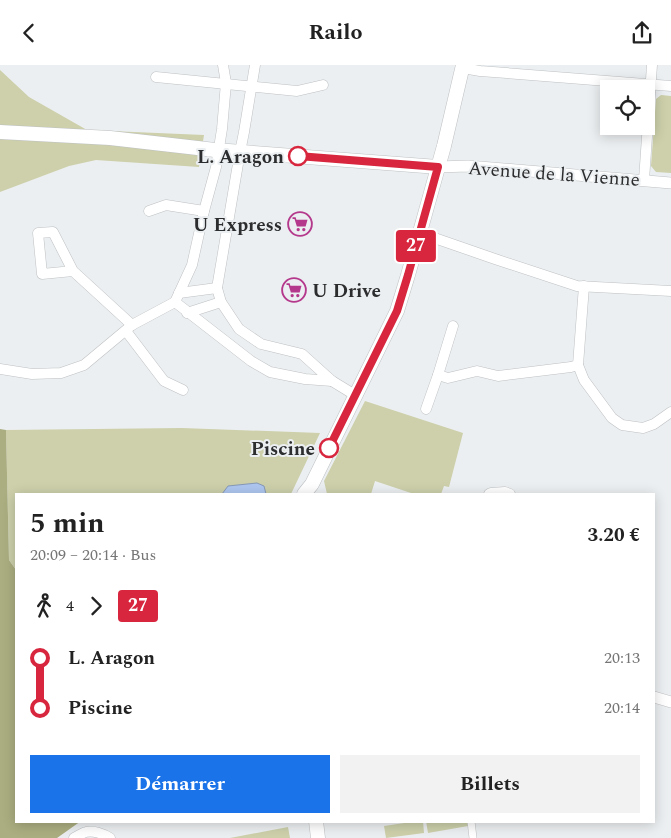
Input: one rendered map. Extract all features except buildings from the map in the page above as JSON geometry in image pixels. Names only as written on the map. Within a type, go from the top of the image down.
[{"type":"main road","points":[[310,490],[397,311],[444,145],[463,66]]},
{"type":"main road","points":[[0,132],[110,138],[240,152],[438,167]]},
{"type":"main road","points":[[316,823],[318,838]]},
{"type":"street","points":[[177,298],[192,265],[216,167],[226,83],[224,65]]},
{"type":"street","points":[[255,65],[217,288],[221,302],[238,329],[261,344],[302,354],[332,381],[355,395]]},
{"type":"street","points":[[650,80],[652,65]]},
{"type":"street","points":[[463,66],[480,71],[600,81]]},
{"type":"street","points":[[156,77],[297,91],[323,85]]},
{"type":"street","points":[[655,85],[671,86]]},
{"type":"street","points":[[644,180],[647,135]]},
{"type":"street","name":"Avenue de la Vienne","points":[[438,167],[468,166],[671,183]]},
{"type":"street","points":[[149,211],[166,205],[204,211]]},
{"type":"street","points":[[73,271],[42,274],[38,233],[53,232],[73,271],[129,328],[164,381],[183,390]]},
{"type":"street","points":[[420,233],[577,286],[671,291]]},
{"type":"street","points":[[584,286],[578,365],[584,380],[612,418],[622,425],[643,429],[671,412]]},
{"type":"street","points":[[0,369],[32,374],[61,373],[84,365],[129,328],[177,298],[217,288]]},
{"type":"street","points":[[177,298],[187,313],[251,361],[270,372],[305,379],[332,381]]},
{"type":"street","points":[[187,313],[221,302]]},
{"type":"street","points":[[426,409],[453,326]]},
{"type":"street","points":[[438,375],[448,378],[477,371],[498,376],[578,365]]},
{"type":"street","points":[[491,493],[508,493]]},
{"type":"street","points":[[655,697],[671,702]]},
{"type":"street","points":[[471,823],[473,838]]},
{"type":"street","points":[[74,838],[87,831],[110,838]]},
{"type":"green space","points":[[0,70],[29,97],[87,130],[204,135],[199,167],[96,160],[69,166],[0,192]]},
{"type":"green space","points":[[661,95],[671,96],[671,173],[656,172],[651,166],[653,135],[655,135],[656,99]]},
{"type":"green space","points":[[365,401],[463,433],[449,487],[444,486],[441,493],[411,493],[375,481],[371,493],[327,493],[324,481]]},
{"type":"green space","points":[[182,428],[320,433],[291,493],[15,493],[15,569],[9,560],[6,430]]},
{"type":"green space","points":[[0,429],[6,430],[9,560],[15,569],[15,823],[78,823],[57,838],[0,838]]},
{"type":"green space","points":[[423,823],[424,833],[386,838],[384,826]]},
{"type":"green space","points":[[426,823],[467,823],[468,826],[428,833]]},
{"type":"green space","points":[[288,827],[290,838],[230,838]]},
{"type":"water","points":[[257,483],[264,486],[266,493],[223,493],[228,486]]},
{"type":"bus line","name":"27","points":[[298,156],[438,167],[397,311],[329,448]]},
{"type":"place","name":"L. Aragon","points":[[298,156]]},
{"type":"place","name":"U Express","points":[[300,224]]},
{"type":"place","name":"U Drive","points":[[294,290]]},
{"type":"place","name":"Piscine","points":[[329,448]]}]
